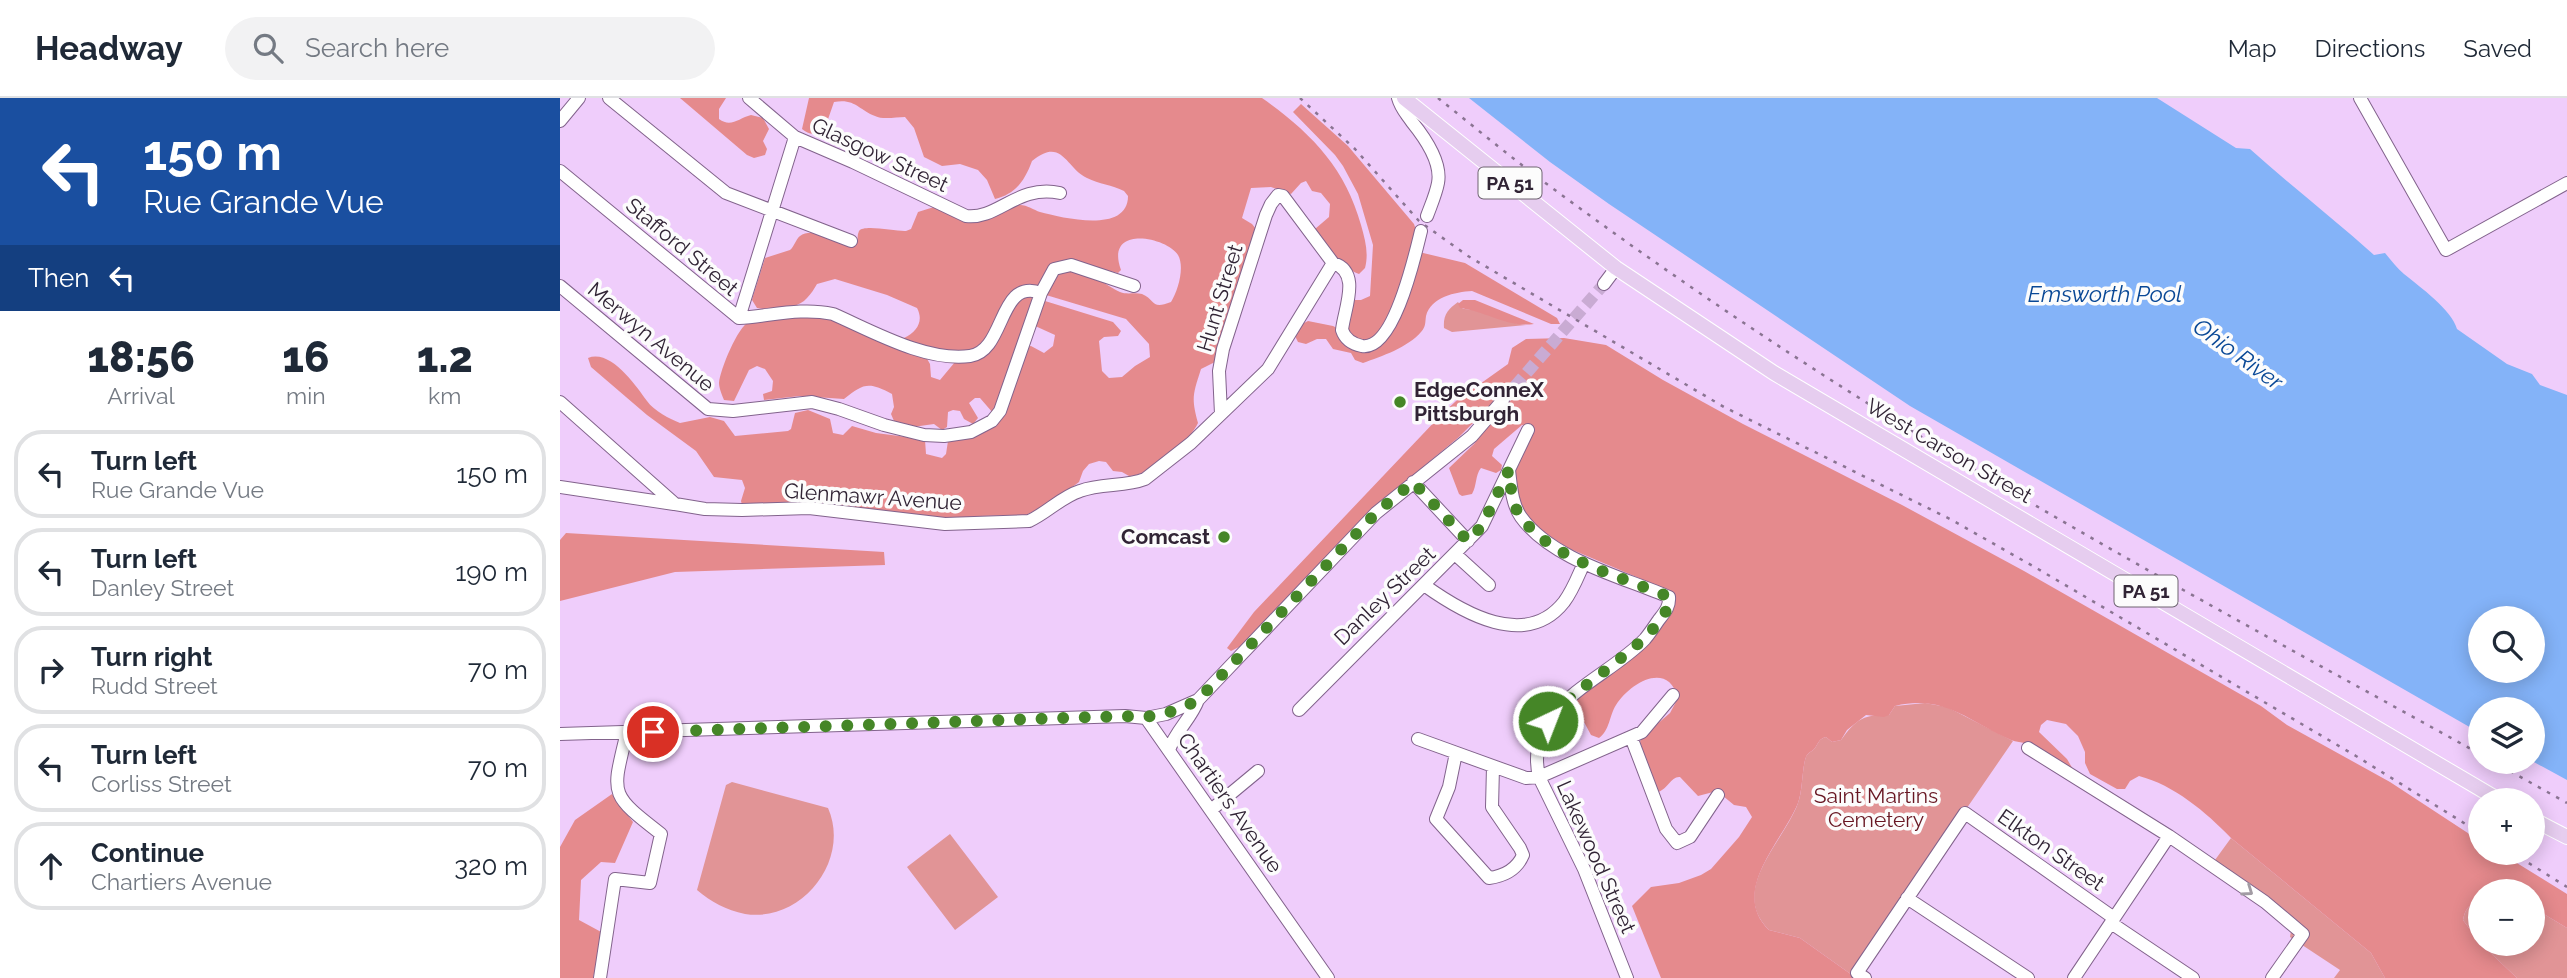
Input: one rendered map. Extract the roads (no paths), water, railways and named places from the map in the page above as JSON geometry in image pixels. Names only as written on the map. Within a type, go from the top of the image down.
[{"type":"main road","name":"West Carson Street","points":[[1404,98],[1616,268],[1785,379],[2479,788]]},
{"type":"main road","points":[[2545,826],[2567,837]]},
{"type":"street","points":[[560,121],[579,98]]},
{"type":"street","points":[[609,98],[726,193],[850,241]]},
{"type":"street","name":"Glasgow Street","points":[[749,98],[795,137],[965,216],[984,215],[1022,195],[1048,190],[1060,193]]},
{"type":"street","points":[[1398,98],[1403,111],[1433,155],[1438,170],[1438,183],[1427,216]]},
{"type":"street","points":[[2360,98],[2446,250],[2567,183]]},
{"type":"street","points":[[739,318],[795,137]]},
{"type":"street","name":"Stafford Street","points":[[560,171],[739,318],[819,311],[833,314],[915,349],[970,356],[979,354],[989,345],[1010,304],[1020,291],[1029,288],[1041,293]]},
{"type":"street","name":"Hunt Street","points":[[1221,414],[1219,371],[1223,349],[1266,215],[1275,197],[1283,196],[1333,263]]},
{"type":"street","points":[[1333,263],[1348,275],[1349,291],[1342,330],[1344,336],[1359,345],[1372,346],[1387,330],[1397,311],[1421,231]]},
{"type":"street","name":"Glenmawr Avenue","points":[[560,487],[705,509],[809,508],[944,524],[1029,521],[1071,494],[1084,489],[1145,479],[1191,443],[1268,369],[1333,263]]},
{"type":"street","name":"Merwyn Avenue","points":[[560,286],[708,409],[733,411],[812,402],[904,430],[944,436],[971,432],[998,415],[1041,293],[1054,270],[1071,265],[1134,286]]},
{"type":"street","points":[[1604,284],[1616,268]]},
{"type":"street","points":[[1169,750],[1174,734],[1194,710],[1198,700],[1376,513],[1472,436],[1503,400]]},
{"type":"street","points":[[560,402],[675,504]]},
{"type":"street","name":"Danley Street","points":[[1299,710],[1482,526],[1528,430]]},
{"type":"street","points":[[1424,586],[1448,603],[1490,621],[1513,626],[1544,619],[1564,602],[1584,563],[1540,536],[1521,517],[1512,497],[1509,470]]},
{"type":"street","points":[[1413,482],[1468,541]]},
{"type":"street","points":[[1455,554],[1489,585]]},
{"type":"street","name":"Lakewood Street","points":[[1584,563],[1669,597],[1670,604],[1646,638],[1554,711],[1538,744],[1536,764],[1539,777],[1584,869],[1627,978]]},
{"type":"street","points":[[1418,739],[1526,778],[1539,777],[1642,732],[1673,695]]},
{"type":"street","points":[[560,734],[1112,716],[1146,718],[1166,714],[1198,700]]},
{"type":"street","name":"Chartiers Avenue","points":[[1146,718],[1328,978]]},
{"type":"street","points":[[600,978],[615,879],[650,883],[660,834],[633,812],[618,793],[616,783],[627,732]]},
{"type":"street","points":[[1631,737],[1672,839],[1681,842],[1690,837],[1718,795]]},
{"type":"street","points":[[2028,748],[2169,836],[2265,902],[2303,934],[2272,978]]},
{"type":"street","points":[[1456,753],[1449,787],[1436,819],[1489,878],[1500,877],[1511,870],[1523,855],[1492,807],[1493,767]]},
{"type":"street","points":[[1212,810],[1258,771]]},
{"type":"street","name":"Elkton Street","points":[[1907,898],[1965,813],[2193,978]]},
{"type":"street","points":[[2074,978],[2169,836]]},
{"type":"street","points":[[1861,975],[1907,898],[2028,978]]},
{"type":"water","name":"Emsworth Pool","points":[[1469,98],[2157,98],[2236,148],[2250,149],[2374,255],[2385,253],[2401,272],[2449,314],[2457,329],[2507,364],[2532,374],[2540,385],[2567,395],[2567,780],[2545,768],[2545,697],[2468,697],[2468,726],[1910,406],[1550,162]]},
{"type":"tunnel","points":[[1503,400],[1604,284]]},
{"type":"railway","points":[[1300,98],[1355,149],[1419,221],[1468,256],[1724,407],[1950,519],[2038,569],[2356,756],[2468,826]]},
{"type":"railway","points":[[1438,98],[1540,179],[1637,249],[1845,389],[1960,461],[2107,547],[2468,747]]},
{"type":"railway","points":[[2515,774],[2567,803]]},
{"type":"railway","points":[[2532,865],[2567,887]]},
{"type":"place","name":"EdgeConneX Pittsburgh","points":[[1400,402]]},
{"type":"place","name":"Comcast","points":[[1224,537]]},
{"type":"water label","name":"Ohio River","points":[[2238,354]]},
{"type":"park label","name":"Saint Martins Cemetery","points":[[1876,808]]}]
